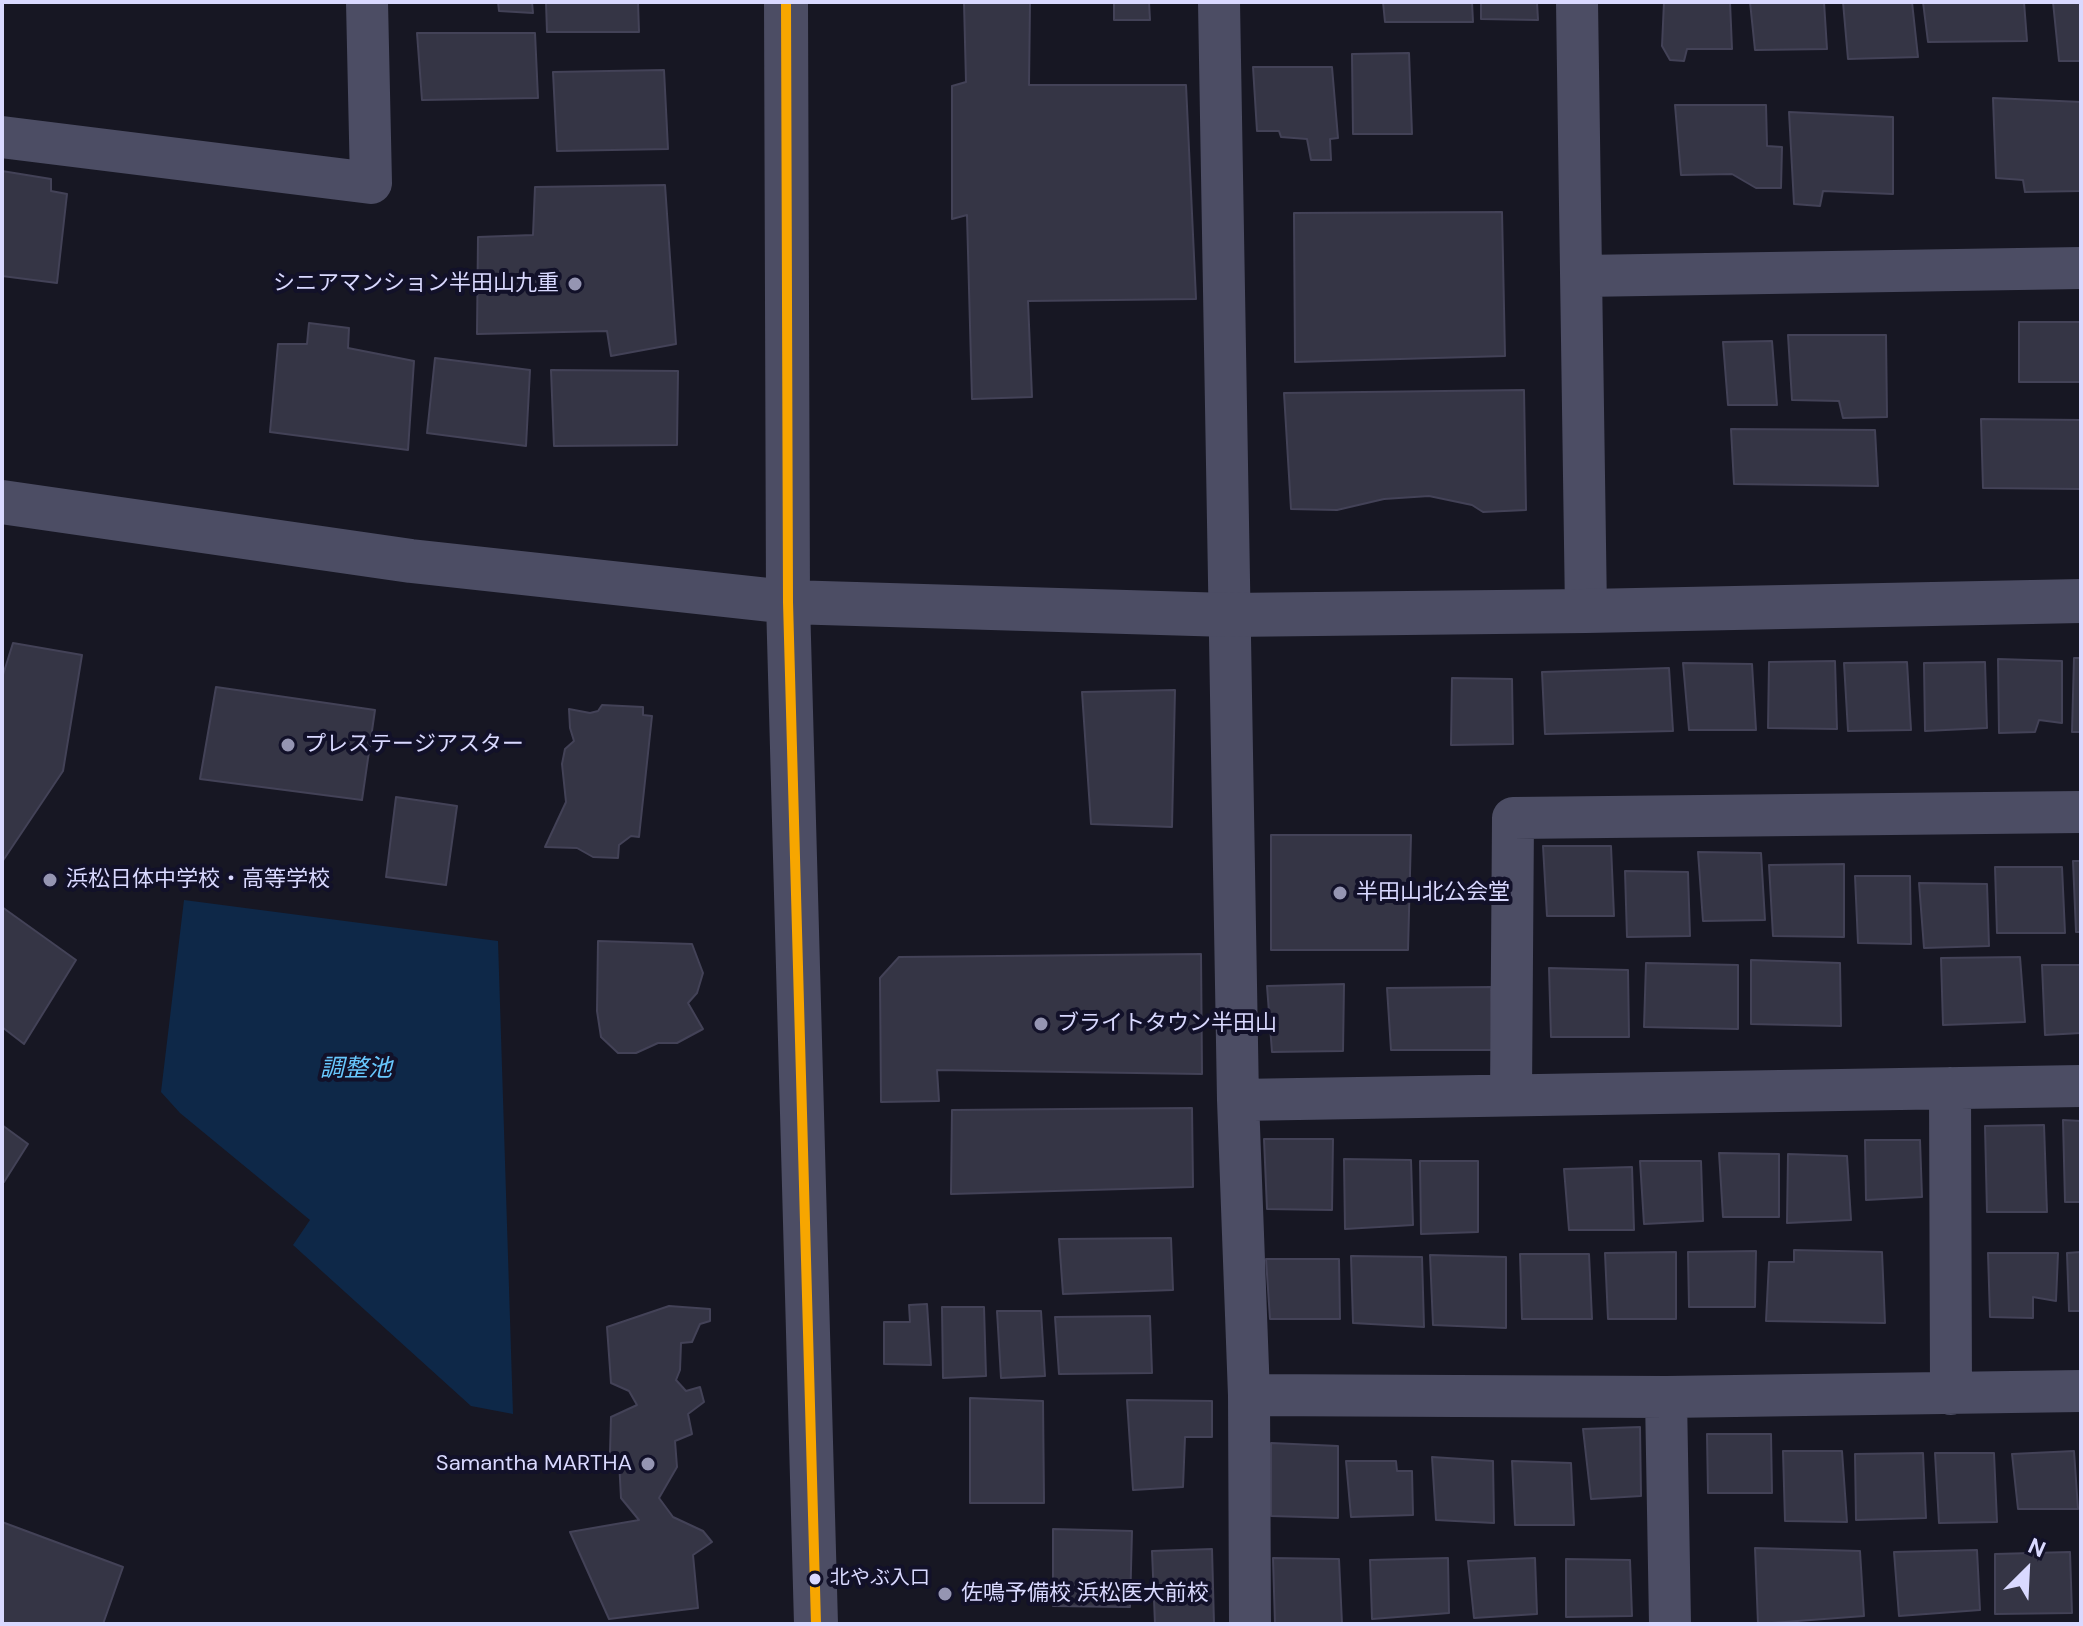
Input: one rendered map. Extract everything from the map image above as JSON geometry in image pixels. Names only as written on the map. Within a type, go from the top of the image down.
[{"type":"street","points":[[2,137],[371,183],[367,2]]},
{"type":"street","points":[[786,2],[788,602],[816,1624]]},
{"type":"street","points":[[1219,2],[1238,1100],[1249,1395],[1250,1624]]},
{"type":"street","points":[[1577,2],[1586,611]]},
{"type":"street","points":[[1582,276],[2081,268]]},
{"type":"street","points":[[2,502],[411,561],[788,602],[1228,615],[2081,601]]},
{"type":"street","points":[[1511,1095],[1513,818],[2081,812]]},
{"type":"street","points":[[1238,1100],[2081,1086]]},
{"type":"street","points":[[1950,1088],[1951,1394]]},
{"type":"street","points":[[1249,1395],[1666,1397],[2081,1391]]},
{"type":"street","points":[[1666,1397],[1670,1624]]},
{"type":"water","name":"調整池","points":[[184,900],[498,941],[513,1414],[471,1406],[293,1245],[310,1220],[180,1113],[161,1092]]},
{"type":"building","points":[[498,2],[532,2],[533,13],[499,11]]},
{"type":"building","points":[[546,2],[638,2],[639,32],[547,32]]},
{"type":"building","points":[[964,2],[1030,2],[1029,85],[1186,85],[1196,299],[1028,301],[1032,397],[972,399],[967,215],[952,219],[952,86],[966,82]]},
{"type":"building","points":[[1114,2],[1149,2],[1150,20],[1114,20]]},
{"type":"building","points":[[1383,2],[1472,2],[1473,22],[1385,22]]},
{"type":"building","points":[[1481,2],[1537,2],[1538,20],[1481,19]]},
{"type":"building","points":[[1664,2],[1730,2],[1732,49],[1687,49],[1684,61],[1670,60],[1662,46]]},
{"type":"building","points":[[1750,2],[1824,2],[1827,49],[1755,50]]},
{"type":"building","points":[[1843,2],[1912,2],[1918,57],[1848,59]]},
{"type":"building","points":[[1923,2],[2024,2],[2027,41],[1928,42]]},
{"type":"building","points":[[2053,2],[2081,2],[2081,61],[2059,61]]},
{"type":"building","points":[[417,33],[535,33],[538,98],[422,100]]},
{"type":"building","points":[[1409,53],[1412,134],[1353,134],[1352,54]]},
{"type":"building","points":[[1253,67],[1332,67],[1338,138],[1330,139],[1331,160],[1311,160],[1307,139],[1281,137],[1279,131],[1257,131]]},
{"type":"building","points":[[664,70],[668,149],[557,151],[553,72]]},
{"type":"building","points":[[1993,98],[2081,102],[2081,191],[2025,192],[2023,180],[1996,178]]},
{"type":"building","points":[[1675,105],[1766,105],[1767,146],[1782,147],[1781,188],[1756,188],[1732,174],[1681,175]]},
{"type":"building","points":[[1789,112],[1893,117],[1893,194],[1823,191],[1820,206],[1794,204]]},
{"type":"building","points":[[2,171],[51,179],[51,191],[67,194],[57,283],[2,276]]},
{"type":"building","name":"シニアマンション半田山九重","points":[[665,185],[676,344],[611,356],[607,331],[477,334],[478,237],[533,235],[535,187]]},
{"type":"building","points":[[1502,212],[1505,356],[1295,362],[1294,213]]},
{"type":"building","points":[[2019,322],[2081,322],[2081,382],[2019,382]]},
{"type":"building","points":[[309,323],[349,328],[348,348],[414,361],[408,450],[270,432],[278,344],[307,344]]},
{"type":"building","points":[[1788,335],[1886,335],[1887,417],[1843,418],[1839,401],[1792,400]]},
{"type":"building","points":[[1772,341],[1777,405],[1728,405],[1723,342]]},
{"type":"building","points":[[435,358],[530,370],[526,446],[427,433]]},
{"type":"building","points":[[551,370],[678,371],[677,445],[554,446]]},
{"type":"building","points":[[1524,390],[1526,510],[1483,512],[1472,505],[1429,496],[1384,499],[1337,510],[1291,509],[1284,393]]},
{"type":"building","points":[[1981,419],[2081,420],[2081,489],[1983,488]]},
{"type":"building","points":[[1731,429],[1875,430],[1878,486],[1734,484]]},
{"type":"building","points":[[13,643],[82,655],[63,771],[2,862],[2,678]]},
{"type":"building","points":[[2074,658],[2081,658],[2081,732],[2072,732]]},
{"type":"building","points":[[1998,659],[2062,661],[2062,723],[2039,720],[2035,732],[1999,733]]},
{"type":"building","points":[[1835,661],[1837,729],[1768,728],[1769,662]]},
{"type":"building","points":[[1907,662],[1911,730],[1848,731],[1844,663]]},
{"type":"building","points":[[1985,662],[1987,728],[1925,731],[1924,663]]},
{"type":"building","points":[[1683,663],[1752,664],[1756,730],[1689,730]]},
{"type":"building","points":[[1669,668],[1673,731],[1545,734],[1542,672]]},
{"type":"building","points":[[1452,678],[1512,679],[1513,744],[1451,745]]},
{"type":"building","name":"プレステージアスター","points":[[216,687],[375,710],[362,800],[200,779]]},
{"type":"building","points":[[1175,690],[1172,827],[1091,824],[1082,692]]},
{"type":"building","points":[[602,705],[643,707],[643,715],[652,716],[639,837],[631,836],[619,845],[618,858],[593,857],[577,848],[545,847],[566,802],[562,764],[565,749],[574,741],[569,709],[590,713],[598,711]]},
{"type":"building","points":[[396,797],[457,806],[446,885],[386,877]]},
{"type":"building","name":"半田山北公会堂","points":[[1271,835],[1411,835],[1408,950],[1271,950]]},
{"type":"building","points":[[1543,846],[1611,846],[1614,916],[1547,916]]},
{"type":"building","points":[[1698,852],[1761,853],[1765,920],[1703,921]]},
{"type":"building","points":[[2073,861],[2081,861],[2081,932],[2076,932]]},
{"type":"building","points":[[1844,864],[1844,937],[1773,936],[1769,865]]},
{"type":"building","points":[[1995,867],[2062,867],[2065,933],[1997,933]]},
{"type":"building","points":[[1625,871],[1688,872],[1690,936],[1627,937]]},
{"type":"building","points":[[1855,876],[1910,876],[1911,944],[1858,943]]},
{"type":"building","points":[[1919,883],[1987,884],[1989,946],[1924,948]]},
{"type":"building","points":[[2,907],[76,960],[24,1044],[2,1027]]},
{"type":"building","points":[[598,941],[692,944],[703,973],[697,993],[688,1003],[703,1029],[677,1043],[658,1043],[636,1053],[618,1053],[601,1037],[597,1011]]},
{"type":"building","name":"ブライトタウン半田山","points":[[1201,954],[1202,1074],[937,1070],[939,1101],[881,1102],[880,978],[899,957]]},
{"type":"building","points":[[2020,957],[2025,1022],[1943,1025],[1941,958]]},
{"type":"building","points":[[1751,960],[1840,963],[1841,1026],[1751,1024]]},
{"type":"building","points":[[1646,963],[1738,965],[1738,1029],[1644,1027]]},
{"type":"building","points":[[2042,965],[2081,965],[2081,1033],[2045,1035]]},
{"type":"building","points":[[1549,968],[1628,970],[1629,1037],[1551,1037]]},
{"type":"building","points":[[1344,984],[1343,1051],[1272,1052],[1267,986]]},
{"type":"building","points":[[1491,987],[1492,1050],[1391,1050],[1387,988]]},
{"type":"building","points":[[1192,1108],[1193,1187],[951,1194],[952,1110]]},
{"type":"building","points":[[2063,1120],[2081,1121],[2081,1202],[2065,1202]]},
{"type":"building","points":[[2,1125],[28,1144],[4,1182],[2,1181]]},
{"type":"building","points":[[2044,1125],[2047,1212],[1987,1212],[1985,1126]]},
{"type":"building","points":[[1264,1139],[1333,1139],[1332,1210],[1267,1209]]},
{"type":"building","points":[[1865,1140],[1920,1140],[1922,1197],[1866,1200]]},
{"type":"building","points":[[1719,1153],[1779,1154],[1779,1217],[1723,1217]]},
{"type":"building","points":[[1788,1154],[1847,1156],[1851,1220],[1787,1223]]},
{"type":"building","points":[[1344,1159],[1411,1160],[1413,1225],[1345,1229]]},
{"type":"building","points":[[1420,1161],[1478,1161],[1478,1232],[1421,1234]]},
{"type":"building","points":[[1640,1161],[1701,1161],[1703,1221],[1644,1224]]},
{"type":"building","points":[[1632,1167],[1634,1230],[1569,1230],[1564,1169]]},
{"type":"building","points":[[1171,1238],[1173,1290],[1063,1294],[1059,1239]]},
{"type":"building","points":[[1794,1250],[1882,1252],[1885,1323],[1766,1321],[1769,1262],[1794,1262]]},
{"type":"building","points":[[1756,1251],[1755,1307],[1689,1307],[1688,1252]]},
{"type":"building","points":[[1676,1252],[1676,1319],[1608,1319],[1605,1253]]},
{"type":"building","points":[[2081,1252],[2081,1311],[2069,1311],[2067,1253]]},
{"type":"building","points":[[1988,1253],[2058,1253],[2056,1301],[2033,1297],[2033,1318],[1990,1317]]},
{"type":"building","points":[[1520,1254],[1589,1254],[1592,1319],[1522,1319]]},
{"type":"building","points":[[1430,1255],[1506,1257],[1506,1328],[1433,1325]]},
{"type":"building","points":[[1351,1256],[1422,1257],[1424,1327],[1353,1323]]},
{"type":"building","points":[[1266,1259],[1339,1259],[1340,1319],[1270,1319]]},
{"type":"building","points":[[927,1304],[931,1365],[884,1364],[884,1322],[910,1322],[909,1305]]},
{"type":"building","name":"Samantha MARTHA","points":[[669,1306],[710,1309],[710,1321],[700,1324],[692,1342],[681,1343],[680,1370],[676,1380],[686,1391],[700,1387],[704,1402],[688,1414],[692,1434],[675,1441],[677,1467],[659,1498],[673,1517],[703,1531],[712,1542],[693,1555],[698,1608],[609,1619],[570,1532],[639,1520],[621,1498],[619,1460],[610,1452],[611,1417],[637,1405],[629,1391],[611,1383],[607,1327]]},
{"type":"building","points":[[942,1307],[984,1307],[986,1376],[943,1378]]},
{"type":"building","points":[[997,1311],[1041,1311],[1045,1376],[1001,1378]]},
{"type":"building","points":[[1150,1316],[1152,1373],[1059,1374],[1055,1317]]},
{"type":"building","points":[[970,1398],[1043,1401],[1044,1503],[970,1503]]},
{"type":"building","points":[[1127,1400],[1212,1401],[1212,1437],[1185,1437],[1183,1487],[1133,1490]]},
{"type":"building","points":[[1640,1427],[1641,1496],[1591,1499],[1583,1429]]},
{"type":"building","points":[[1707,1434],[1771,1434],[1772,1493],[1708,1493]]},
{"type":"building","points":[[1271,1443],[1338,1446],[1338,1518],[1271,1516]]},
{"type":"building","points":[[1783,1451],[1842,1451],[1847,1522],[1785,1521]]},
{"type":"building","points":[[2074,1451],[2078,1509],[2018,1509],[2012,1454]]},
{"type":"building","points":[[1923,1453],[1926,1518],[1856,1520],[1855,1454]]},
{"type":"building","points":[[1935,1453],[1994,1453],[1997,1522],[1939,1523]]},
{"type":"building","points":[[1432,1457],[1493,1461],[1494,1523],[1436,1520]]},
{"type":"building","points":[[1346,1461],[1396,1461],[1397,1471],[1412,1471],[1413,1515],[1351,1517]]},
{"type":"building","points":[[1512,1461],[1571,1463],[1574,1525],[1515,1525]]},
{"type":"building","points":[[2,1522],[123,1567],[103,1624],[2,1624]]},
{"type":"building","points":[[1053,1529],[1132,1531],[1130,1607],[1053,1606]]},
{"type":"building","points":[[1755,1548],[1860,1551],[1864,1616],[1758,1624]]},
{"type":"building","points":[[1212,1549],[1214,1624],[1155,1624],[1152,1551]]},
{"type":"building","points":[[1977,1550],[1980,1610],[1899,1616],[1894,1552]]},
{"type":"building","points":[[2070,1552],[2072,1613],[1995,1614],[1995,1554]]},
{"type":"building","points":[[1273,1558],[1339,1559],[1342,1624],[1275,1624]]},
{"type":"building","points":[[1448,1558],[1449,1613],[1372,1619],[1370,1560]]},
{"type":"building","points":[[1535,1558],[1537,1614],[1474,1618],[1468,1561]]},
{"type":"building","points":[[1566,1559],[1630,1560],[1632,1616],[1566,1617]]},
{"type":"transit line","points":[[786,2],[788,602],[816,1624]]},
{"type":"place","name":"シニアマンション半田山九重","points":[[575,284]]},
{"type":"place","name":"プレステージアスター","points":[[288,745]]},
{"type":"place","name":"浜松日体中学校・高等学校","points":[[50,880]]},
{"type":"place","name":"半田山北公会堂","points":[[1340,893]]},
{"type":"place","name":"ブライトタウン半田山","points":[[1041,1024]]},
{"type":"place","name":"Samantha MARTHA","points":[[648,1464]]},
{"type":"place","name":"北やぶ入口","points":[[815,1579]]},
{"type":"place","name":"佐鳴予備校 浜松医大前校","points":[[945,1594]]}]
